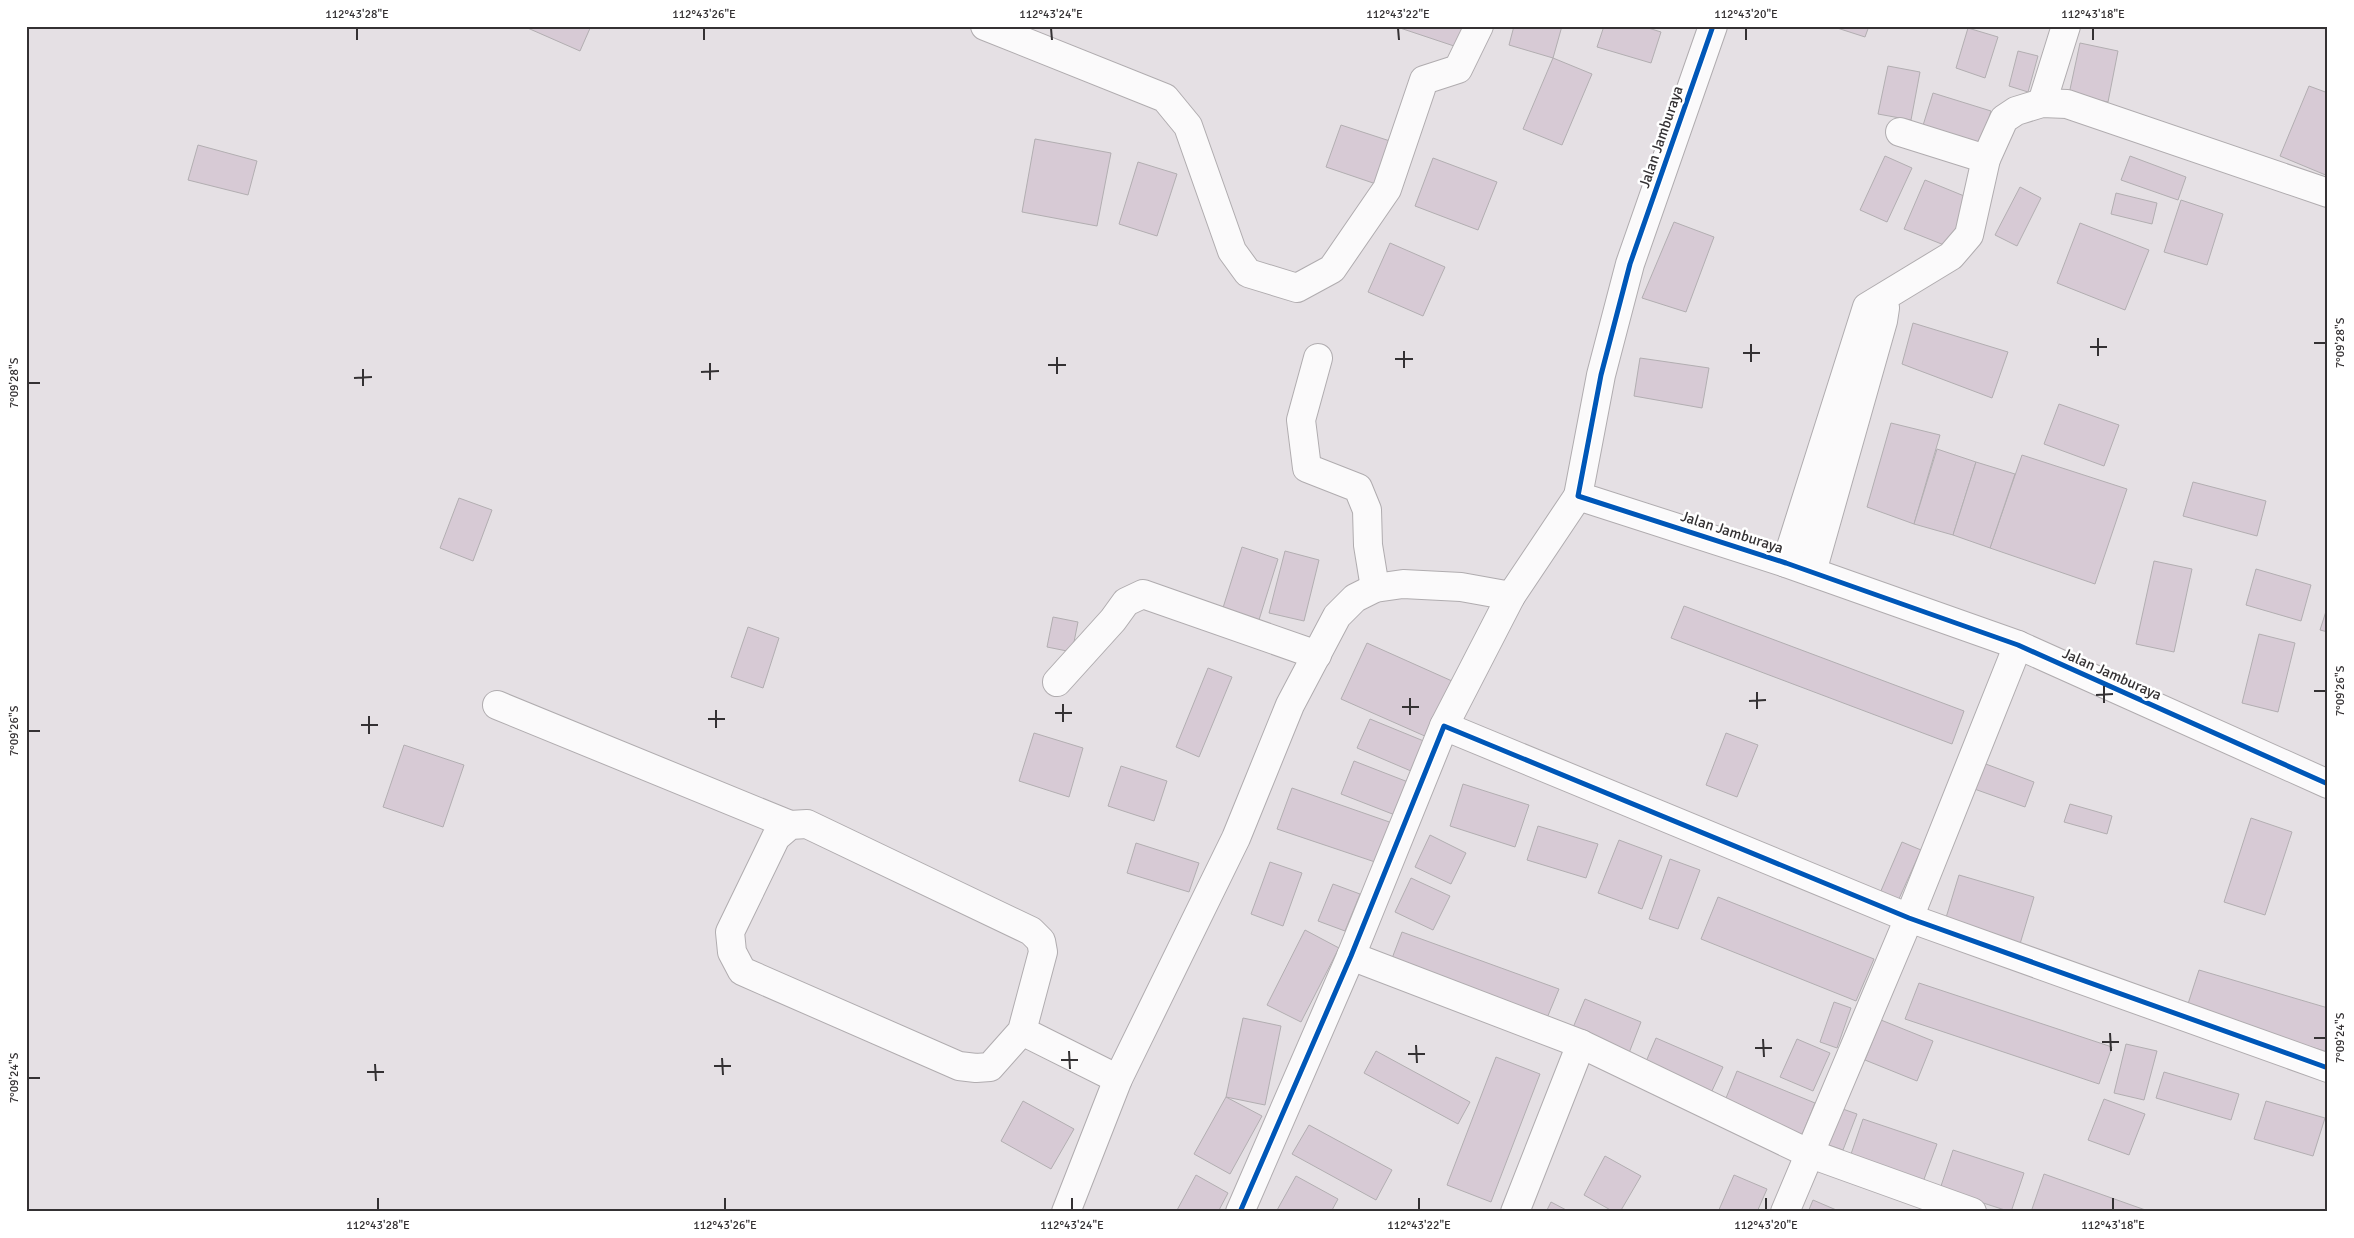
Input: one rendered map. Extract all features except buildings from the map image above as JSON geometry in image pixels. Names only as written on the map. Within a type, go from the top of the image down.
[{"type":"street","points":[[985,26],[1165,98],[1188,126],[1232,251],[1248,273],[1297,288],[1332,269],[1387,189],[1424,80],[1458,69],[1479,26]]},
{"type":"street","name":"Jalan Jamburaya","points":[[1713,26],[1630,264],[1601,375],[1578,496],[1786,563],[2018,645],[2328,784]]},
{"type":"street","points":[[2042,103],[2066,26]]},
{"type":"street","points":[[1786,563],[1867,307],[1951,256],[1969,235],[1986,159],[2004,119],[2016,111],[2042,103],[2067,104],[2328,193]]},
{"type":"street","points":[[1900,132],[1986,159]]},
{"type":"street","points":[[1812,572],[1881,329],[1885,308],[1882,299]]},
{"type":"street","points":[[1318,358],[1301,420],[1307,468],[1358,488],[1367,510],[1368,545],[1375,588]]},
{"type":"street","points":[[1240,1212],[1351,956],[1444,726],[1511,596],[1578,496]]},
{"type":"street","points":[[1066,1212],[1118,1078],[1236,838],[1290,705],[1337,616],[1354,598],[1375,588],[1403,584],[1451,586],[1511,596]]},
{"type":"street","points":[[1057,682],[1113,620],[1126,602],[1143,594],[1317,655]]},
{"type":"street","points":[[1785,1212],[1808,1153],[1909,918],[2018,645]]},
{"type":"street","points":[[497,705],[790,825],[807,824],[1031,931],[1041,941],[1043,952],[1022,1031],[990,1067],[959,1066],[742,971],[732,952],[730,932],[776,837],[790,825]]},
{"type":"street","points":[[1444,726],[1909,918],[2328,1068]]},
{"type":"street","points":[[1351,956],[1581,1044],[1808,1153],[1972,1212]]},
{"type":"street","points":[[1022,1031],[1118,1078]]},
{"type":"street","points":[[1515,1212],[1581,1044]]},
{"type":"cycle path","points":[[1713,26],[1630,264],[1601,375],[1578,496],[1786,563],[2018,645],[2328,784]]},
{"type":"cycle path","points":[[1240,1212],[1351,956],[1444,726],[1909,918],[2328,1068]]}]
